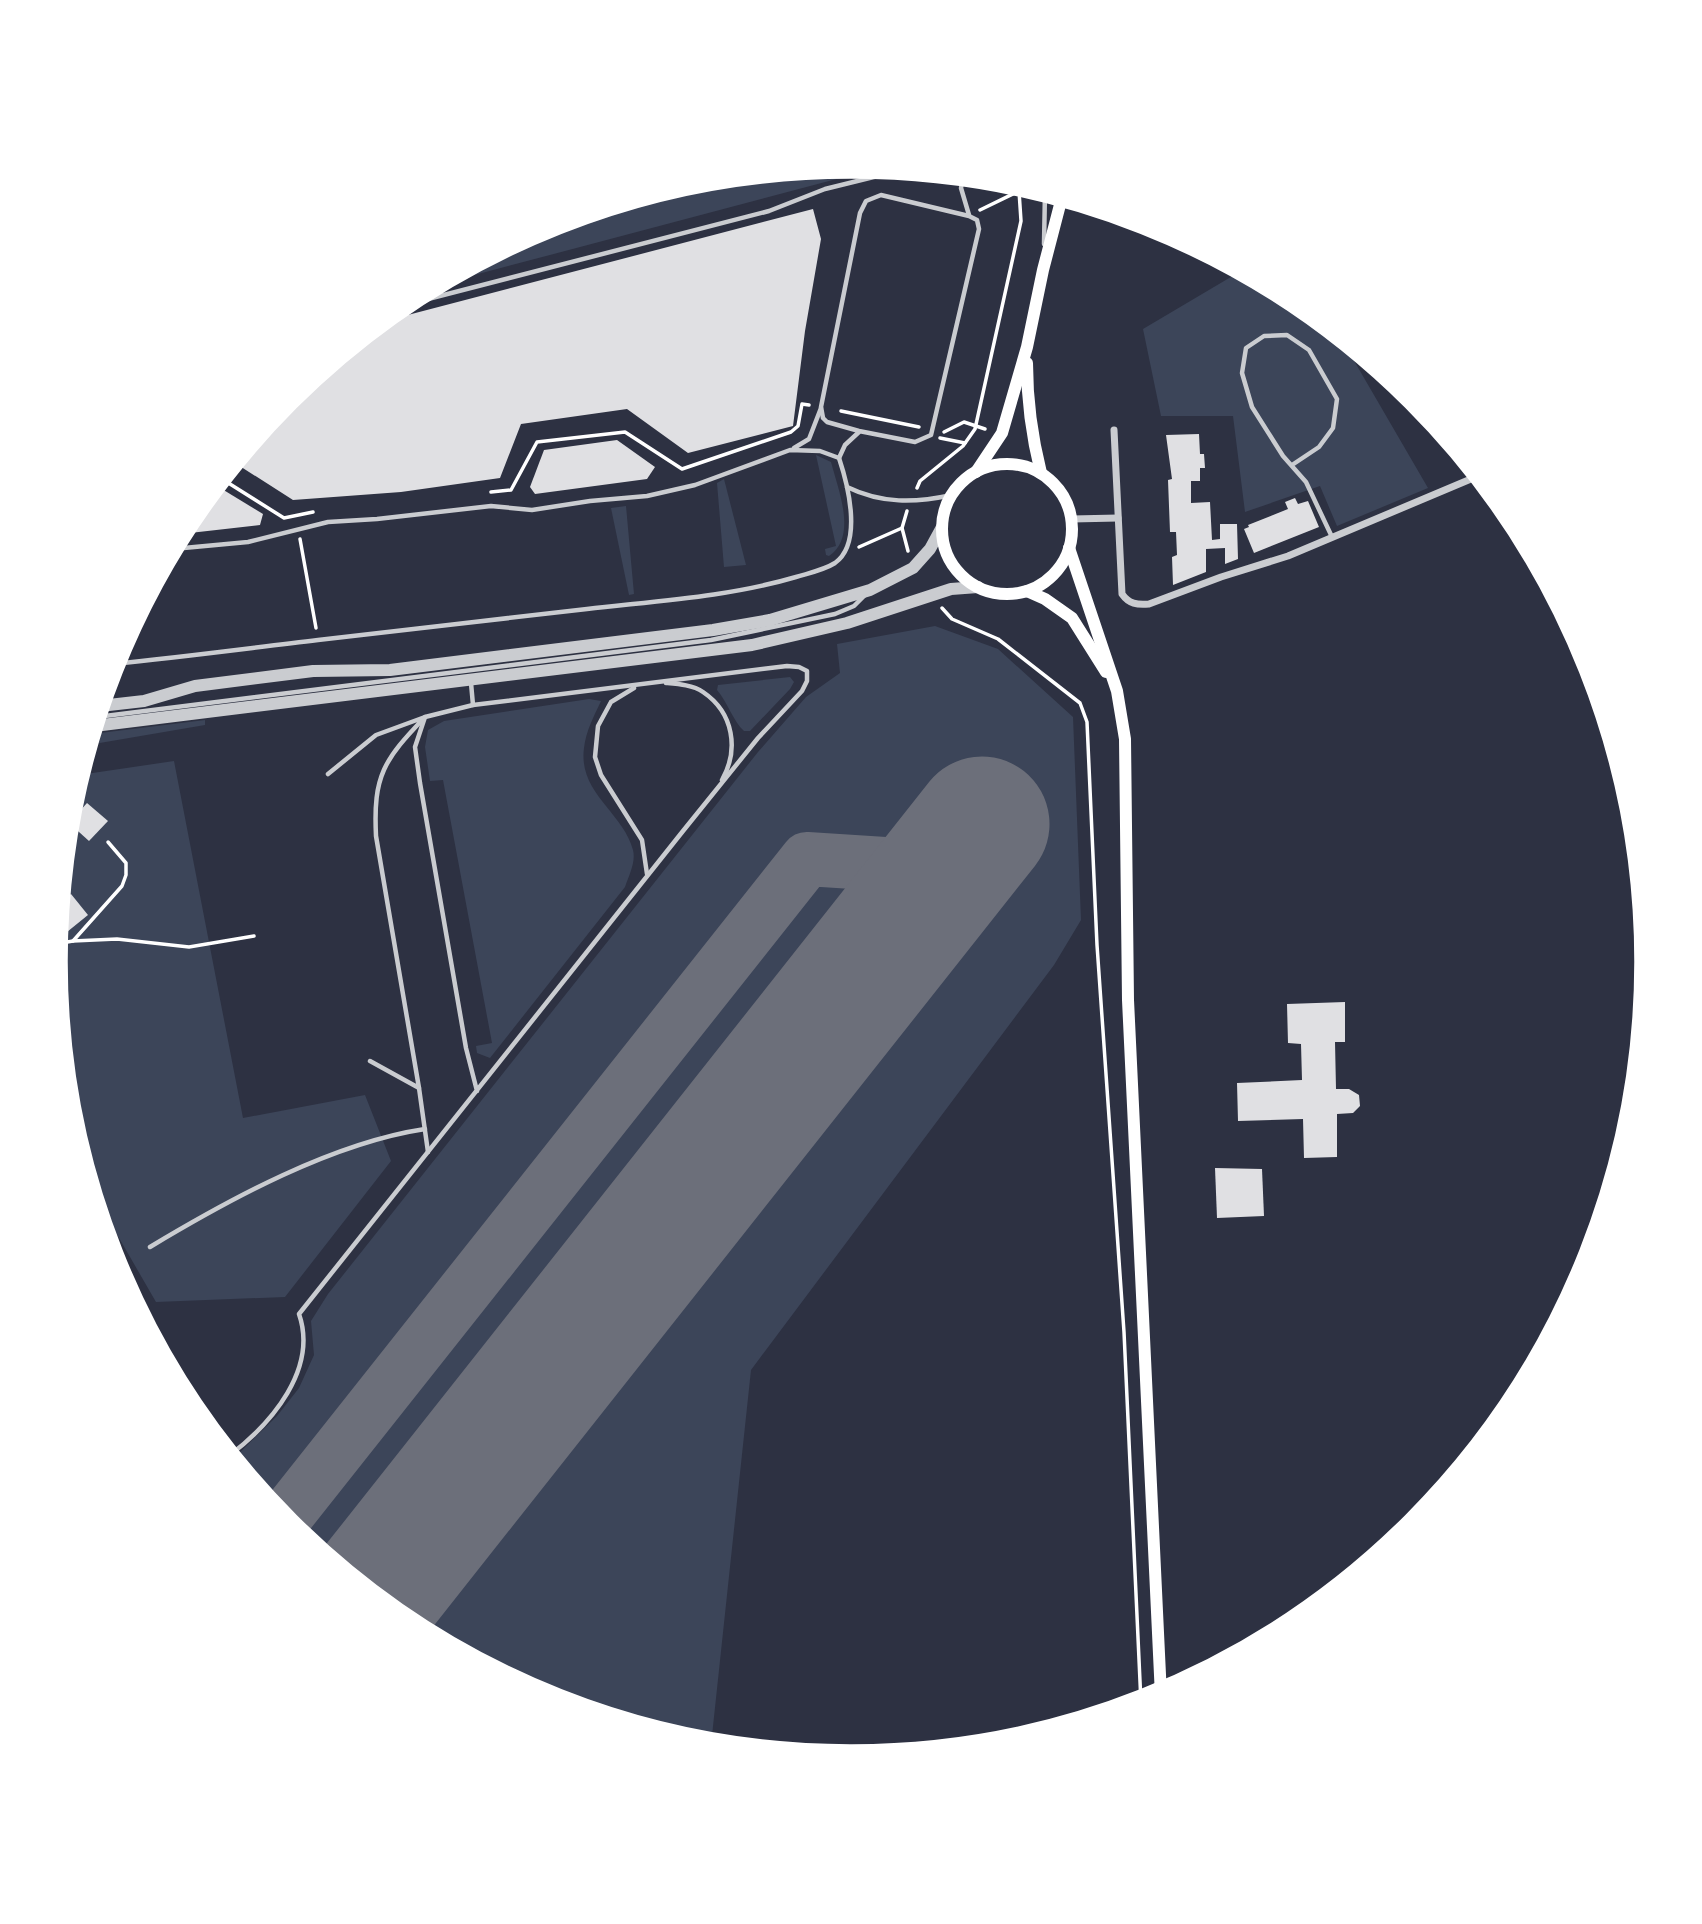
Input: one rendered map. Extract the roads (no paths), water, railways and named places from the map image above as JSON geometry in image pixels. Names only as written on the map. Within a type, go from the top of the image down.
[{"type":"main road","points":[[976,472],[1002,433],[1027,347],[1060,206]]},
{"type":"main road","points":[[1027,347],[1027,391],[1041,473]]},
{"type":"main road","points":[[1008,464],[1041,473],[1055,485],[1066,501],[1072,519],[1069,548],[1060,567],[1045,581],[1027,591],[1010,594],[978,587],[953,565],[944,544],[942,527],[945,510],[952,495],[962,482],[976,472],[992,466],[1008,464]]},
{"type":"main road","points":[[1069,548],[1117,691],[1125,739],[1128,1000],[1160,1683]]},
{"type":"main road","points":[[1027,591],[1045,599],[1072,618],[1117,691]]},
{"type":"street","points":[[1114,430],[1122,594],[1127,601],[1137,605],[1149,604],[1288,556],[1469,480]]},
{"type":"street","points":[[1072,519],[1118,519]]},
{"type":"street","points":[[110,705],[144,701],[195,686],[313,671],[390,670],[713,630],[770,620],[870,590],[913,568],[930,549],[942,527]]},
{"type":"street","points":[[103,725],[751,645],[847,623],[951,589],[978,587]]},
{"type":"lane","points":[[436,297],[769,211],[825,189],[871,178]]},
{"type":"lane","points":[[961,185],[969,216]]},
{"type":"lane","points":[[186,548],[248,542],[328,522],[491,506],[532,510],[647,496],[695,485],[790,450],[809,439],[821,407],[860,213],[866,201],[881,195],[977,220],[979,229],[931,435],[915,442],[859,431],[827,422],[823,418],[821,407]]},
{"type":"lane","points":[[1043,270],[1046,202]]},
{"type":"lane","points":[[1292,465],[1319,447],[1333,428],[1337,399],[1310,350],[1287,335],[1264,336],[1245,348],[1242,373],[1252,407],[1292,465],[1306,482],[1332,537]]},
{"type":"lane","points":[[126,663],[705,596],[777,583],[821,570],[844,554],[851,540],[847,487],[839,458],[845,445],[859,431]]},
{"type":"lane","points":[[790,450],[820,451],[839,458]]},
{"type":"lane","points":[[847,487],[862,494],[909,502],[952,495]]},
{"type":"lane","points":[[106,716],[712,640],[835,614],[854,606],[870,590]]},
{"type":"lane","points":[[236,1449],[264,1423],[297,1376],[305,1348],[304,1328],[299,1314],[758,738],[802,691],[807,681],[807,671],[788,666],[473,705],[425,717],[376,735],[328,774]]},
{"type":"lane","points":[[471,678],[473,705]]},
{"type":"lane","points":[[648,875],[642,840],[601,775],[595,757],[598,726],[611,702],[632,688],[656,683],[683,685],[703,692],[724,713],[733,743],[730,766],[715,792]]},
{"type":"lane","points":[[425,717],[400,744],[384,768],[375,799],[376,836],[428,1152]]},
{"type":"lane","points":[[425,717],[415,747],[420,783],[466,1048],[477,1091]]},
{"type":"lane","points":[[370,1061],[419,1088]]},
{"type":"lane","points":[[150,1247],[213,1209],[279,1178],[393,1134],[425,1129]]}]
